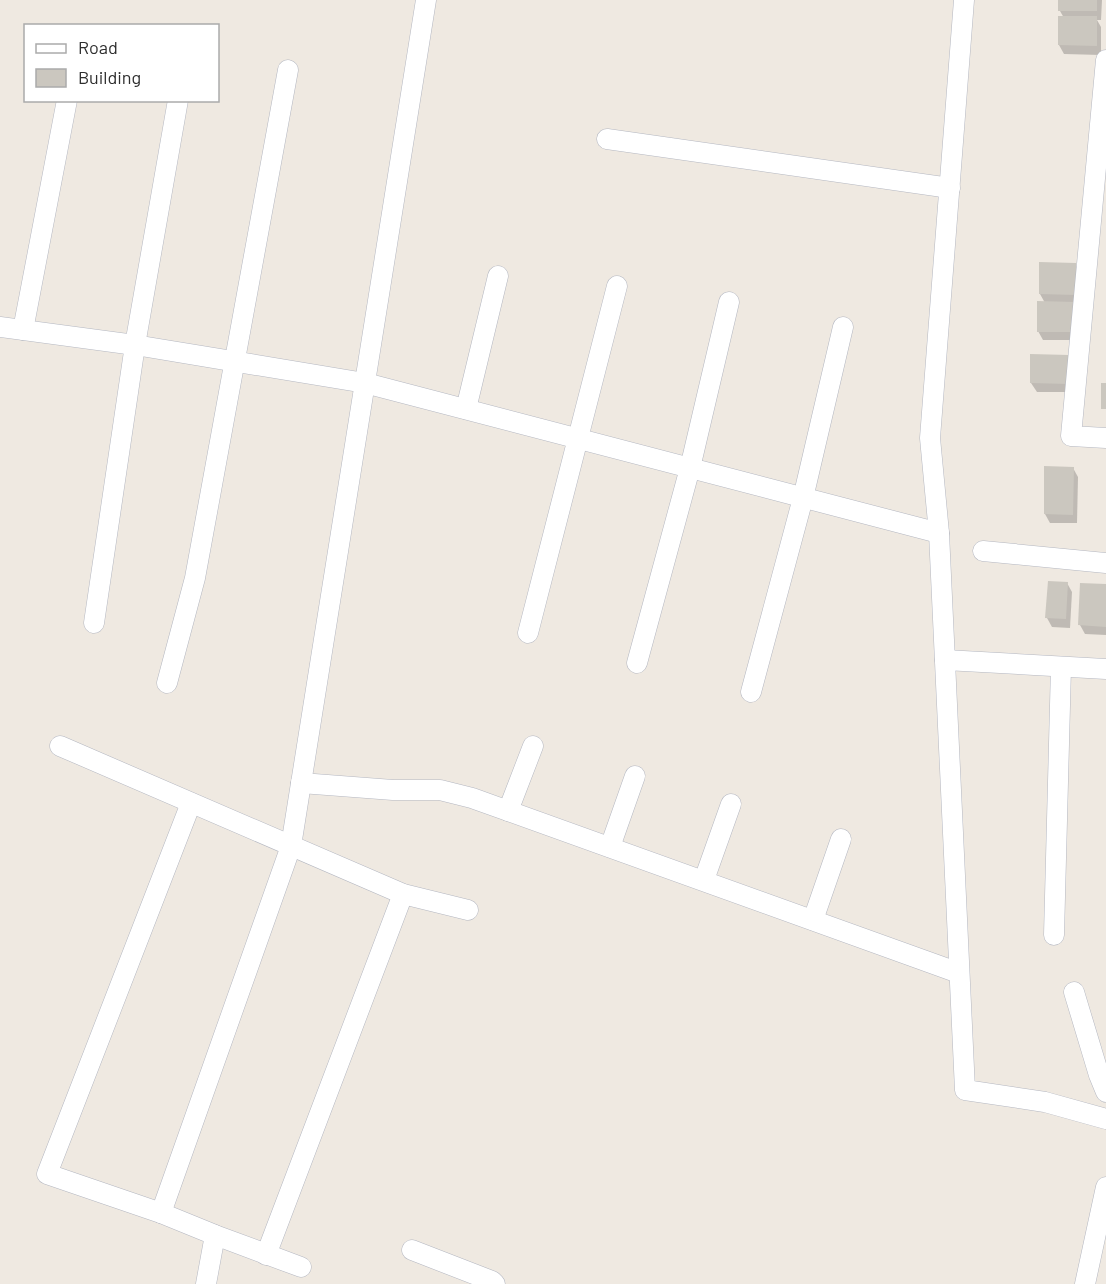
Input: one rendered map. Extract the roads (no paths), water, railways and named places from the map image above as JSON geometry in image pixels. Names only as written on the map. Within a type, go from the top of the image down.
[{"type":"street","points":[[161,1213],[291,846],[426,0]]},
{"type":"street","points":[[964,0],[930,438],[939,533],[965,1090],[1046,1102],[1106,1119]]},
{"type":"street","points":[[1106,60],[1071,436],[1106,438]]},
{"type":"street","points":[[167,683],[195,578],[288,70]]},
{"type":"street","points":[[22,330],[67,102]]},
{"type":"street","points":[[94,623],[135,345],[178,102]]},
{"type":"street","points":[[607,139],[950,189]]},
{"type":"street","points":[[466,409],[498,276]]},
{"type":"street","points":[[528,633],[617,286]]},
{"type":"street","points":[[637,663],[690,468],[729,302]]},
{"type":"street","points":[[0,327],[135,345],[365,383],[939,533]]},
{"type":"street","points":[[751,692],[803,498],[843,327]]},
{"type":"street","points":[[983,551],[1106,563]]},
{"type":"street","points":[[945,660],[1106,669]]},
{"type":"street","points":[[1054,935],[1061,667]]},
{"type":"street","points":[[60,746],[403,894],[468,910]]},
{"type":"street","points":[[508,810],[533,746]]},
{"type":"street","points":[[610,846],[635,776]]},
{"type":"street","points":[[301,783],[393,790],[440,790],[472,798],[959,973]]},
{"type":"street","points":[[190,803],[47,1174],[161,1213],[301,1267]]},
{"type":"street","points":[[704,880],[731,804]]},
{"type":"street","points":[[813,920],[841,839]]},
{"type":"street","points":[[266,1255],[403,894]]},
{"type":"street","points":[[1074,992],[1106,1092]]},
{"type":"street","points":[[1085,1284],[1106,1187]]},
{"type":"street","points":[[206,1284],[215,1235]]},
{"type":"street","points":[[412,1250],[495,1284]]}]
